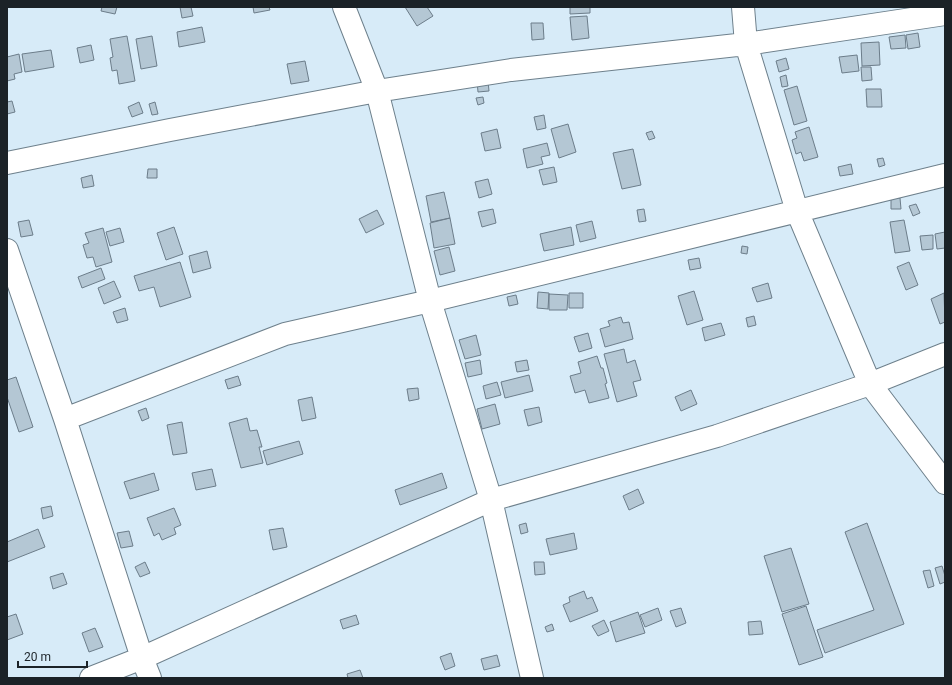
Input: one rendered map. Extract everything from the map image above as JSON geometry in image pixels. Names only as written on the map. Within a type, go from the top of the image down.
[{"type":"street","points":[[344,7],[377,91],[430,301],[491,500],[532,678]]},
{"type":"street","points":[[743,7],[746,44],[797,211],[870,384],[945,483]]},
{"type":"street","points":[[7,163],[177,128],[377,91],[511,70],[746,44],[945,14]]},
{"type":"street","points":[[65,418],[285,334],[430,301],[945,176]]},
{"type":"street","points":[[7,250],[65,418],[142,658],[150,678]]},
{"type":"street","points":[[91,678],[142,658],[491,500],[718,436],[870,384],[945,354]]},
{"type":"building","points":[[102,7],[117,7],[115,14],[101,11]]},
{"type":"building","points":[[180,7],[191,7],[193,16],[182,18]]},
{"type":"building","points":[[253,7],[269,7],[270,10],[254,13]]},
{"type":"building","points":[[405,7],[427,7],[433,16],[417,26]]},
{"type":"building","points":[[570,7],[590,7],[590,13],[570,14]]},
{"type":"building","points":[[587,16],[589,38],[572,40],[570,17]]},
{"type":"building","points":[[531,23],[543,23],[544,39],[532,40]]},
{"type":"building","points":[[202,27],[205,42],[179,47],[177,32]]},
{"type":"building","points":[[918,33],[920,47],[908,49],[906,35]]},
{"type":"building","points":[[905,35],[906,48],[891,49],[889,37]]},
{"type":"building","points":[[127,36],[135,81],[119,84],[117,70],[112,71],[110,58],[113,57],[110,39]]},
{"type":"building","points":[[152,36],[157,66],[141,69],[136,39]]},
{"type":"building","points":[[879,42],[880,65],[862,66],[861,43]]},
{"type":"building","points":[[91,45],[94,60],[80,63],[77,48]]},
{"type":"building","points":[[51,50],[54,67],[25,72],[22,54]]},
{"type":"building","points":[[19,54],[22,72],[14,74],[15,79],[7,81],[7,57]]},
{"type":"building","points":[[857,55],[859,71],[842,73],[839,57]]},
{"type":"building","points":[[786,58],[789,69],[779,72],[776,61]]},
{"type":"building","points":[[305,61],[309,81],[291,84],[287,64]]},
{"type":"building","points":[[861,67],[871,67],[872,80],[862,81]]},
{"type":"building","points":[[786,75],[788,86],[782,87],[780,77]]},
{"type":"building","points":[[477,81],[488,81],[489,91],[478,92]]},
{"type":"building","points":[[797,86],[807,121],[794,125],[784,90]]},
{"type":"building","points":[[866,89],[881,89],[882,107],[867,107]]},
{"type":"building","points":[[483,97],[484,103],[478,105],[476,98]]},
{"type":"building","points":[[12,101],[15,112],[7,114],[7,102]]},
{"type":"building","points":[[139,102],[143,113],[132,117],[128,107]]},
{"type":"building","points":[[155,102],[158,114],[152,115],[149,104]]},
{"type":"building","points":[[544,115],[546,128],[537,130],[534,117]]},
{"type":"building","points":[[568,124],[576,152],[559,158],[551,129]]},
{"type":"building","points":[[809,127],[818,157],[804,161],[801,152],[796,154],[792,140],[797,138],[795,132]]},
{"type":"building","points":[[497,129],[501,148],[485,151],[481,133]]},
{"type":"building","points":[[652,131],[655,138],[649,140],[646,133]]},
{"type":"building","points":[[547,143],[550,155],[541,157],[543,164],[527,168],[523,149]]},
{"type":"building","points":[[633,149],[641,185],[622,189],[613,153]]},
{"type":"building","points":[[883,158],[885,165],[879,167],[877,159]]},
{"type":"building","points":[[851,164],[853,174],[840,176],[838,167]]},
{"type":"building","points":[[554,167],[557,182],[543,185],[539,170]]},
{"type":"building","points":[[148,169],[157,169],[157,178],[147,178]]},
{"type":"building","points":[[92,175],[94,186],[83,188],[81,178]]},
{"type":"building","points":[[488,179],[492,194],[479,198],[475,182]]},
{"type":"building","points":[[444,192],[450,218],[431,222],[426,196]]},
{"type":"building","points":[[891,198],[900,198],[901,209],[891,209]]},
{"type":"building","points":[[916,204],[920,213],[913,216],[909,206]]},
{"type":"building","points":[[493,209],[496,223],[482,227],[478,212]]},
{"type":"building","points":[[644,209],[646,221],[639,222],[637,210]]},
{"type":"building","points":[[377,210],[384,224],[366,233],[359,219]]},
{"type":"building","points":[[450,218],[455,244],[434,248],[430,223]]},
{"type":"building","points":[[29,220],[33,235],[21,237],[18,222]]},
{"type":"building","points":[[904,220],[910,251],[895,253],[890,222]]},
{"type":"building","points":[[592,221],[596,238],[580,242],[576,225]]},
{"type":"building","points":[[174,227],[183,254],[166,260],[157,233]]},
{"type":"building","points":[[571,227],[574,245],[544,251],[540,234]]},
{"type":"building","points":[[103,228],[112,262],[96,267],[93,257],[87,258],[83,245],[89,243],[85,233]]},
{"type":"building","points":[[120,228],[124,242],[110,246],[106,232]]},
{"type":"building","points":[[945,232],[945,248],[937,249],[935,234]]},
{"type":"building","points":[[933,235],[933,249],[922,250],[920,236]]},
{"type":"building","points":[[742,246],[748,247],[747,254],[741,253]]},
{"type":"building","points":[[449,247],[455,271],[440,275],[434,251]]},
{"type":"building","points":[[207,251],[211,268],[193,273],[189,256]]},
{"type":"building","points":[[699,258],[701,268],[690,270],[688,260]]},
{"type":"building","points":[[180,262],[191,297],[160,307],[154,287],[139,291],[134,276]]},
{"type":"building","points":[[909,262],[918,285],[906,290],[897,267]]},
{"type":"building","points":[[101,268],[105,279],[82,288],[78,277]]},
{"type":"building","points":[[114,281],[121,297],[104,304],[98,288]]},
{"type":"building","points":[[768,283],[772,298],[757,302],[752,288]]},
{"type":"building","points":[[694,291],[703,320],[687,325],[678,296]]},
{"type":"building","points":[[538,292],[549,293],[548,309],[537,308]]},
{"type":"building","points":[[569,293],[583,293],[583,308],[569,308]]},
{"type":"building","points":[[944,293],[945,322],[940,324],[931,299]]},
{"type":"building","points":[[549,294],[568,295],[567,310],[549,310]]},
{"type":"building","points":[[516,295],[518,304],[509,306],[507,297]]},
{"type":"building","points":[[125,308],[128,320],[117,323],[113,312]]},
{"type":"building","points":[[754,316],[756,325],[748,327],[746,318]]},
{"type":"building","points":[[621,317],[623,323],[629,322],[633,339],[605,347],[600,329],[610,326],[608,321]]},
{"type":"building","points":[[721,323],[725,335],[705,341],[702,328]]},
{"type":"building","points":[[588,333],[592,348],[579,352],[574,337]]},
{"type":"building","points":[[476,335],[481,355],[465,359],[459,340]]},
{"type":"building","points":[[624,349],[627,363],[635,360],[641,380],[633,382],[637,396],[617,402],[604,354]]},
{"type":"building","points":[[597,356],[601,368],[603,368],[609,398],[589,403],[585,390],[575,393],[570,376],[581,373],[578,362]]},
{"type":"building","points":[[480,360],[482,374],[468,377],[465,363]]},
{"type":"building","points":[[527,360],[529,370],[517,372],[515,362]]},
{"type":"building","points":[[529,375],[533,391],[505,398],[501,382]]},
{"type":"building","points":[[238,376],[241,385],[228,389],[225,380]]},
{"type":"building","points":[[16,377],[33,427],[19,432],[7,397],[7,380]]},
{"type":"building","points":[[497,382],[501,395],[486,399],[483,386]]},
{"type":"building","points":[[418,388],[419,399],[409,401],[407,389]]},
{"type":"building","points":[[691,390],[697,404],[681,411],[675,397]]},
{"type":"building","points":[[312,397],[316,418],[302,421],[298,400]]},
{"type":"building","points":[[495,404],[500,424],[482,429],[477,409]]},
{"type":"building","points":[[539,407],[542,422],[528,426],[524,410]]},
{"type":"building","points":[[146,408],[149,418],[142,421],[138,411]]},
{"type":"building","points":[[247,418],[250,431],[257,430],[262,447],[259,447],[263,463],[241,468],[229,423]]},
{"type":"building","points":[[182,422],[187,453],[173,455],[167,425]]},
{"type":"building","points":[[299,441],[303,454],[267,465],[263,451]]},
{"type":"building","points":[[212,469],[216,486],[196,490],[192,473]]},
{"type":"building","points":[[154,473],[159,490],[130,499],[124,482]]},
{"type":"building","points":[[442,473],[447,488],[400,505],[395,490]]},
{"type":"building","points":[[638,489],[644,503],[629,510],[623,496]]},
{"type":"building","points":[[51,506],[53,516],[43,519],[41,508]]},
{"type":"building","points":[[174,508],[181,525],[174,528],[176,534],[162,540],[159,533],[154,536],[147,518]]},
{"type":"building","points":[[526,523],[528,532],[521,534],[519,525]]},
{"type":"building","points":[[867,523],[904,624],[825,653],[817,630],[874,610],[845,532]]},
{"type":"building","points":[[283,528],[287,547],[273,550],[269,530]]},
{"type":"building","points":[[38,529],[45,547],[7,562],[7,542]]},
{"type":"building","points":[[129,531],[133,546],[121,548],[117,533]]},
{"type":"building","points":[[574,533],[577,549],[550,555],[546,539]]},
{"type":"building","points":[[791,548],[809,604],[782,612],[764,556]]},
{"type":"building","points":[[145,562],[150,573],[140,577],[135,567]]},
{"type":"building","points":[[534,562],[544,562],[545,574],[535,575]]},
{"type":"building","points":[[942,566],[945,582],[940,584],[935,568]]},
{"type":"building","points":[[930,570],[934,586],[928,588],[923,571]]},
{"type":"building","points":[[63,573],[67,584],[53,589],[50,577]]},
{"type":"building","points":[[584,591],[587,599],[592,597],[598,611],[570,622],[563,605],[570,602],[569,597]]},
{"type":"building","points":[[806,606],[823,657],[799,665],[782,614]]},
{"type":"building","points":[[658,608],[662,620],[645,627],[640,615]]},
{"type":"building","points":[[681,608],[686,623],[676,627],[670,611]]},
{"type":"building","points":[[638,612],[645,633],[616,642],[610,622]]},
{"type":"building","points":[[16,614],[23,634],[7,640],[7,617]]},
{"type":"building","points":[[356,615],[359,624],[343,629],[340,620]]},
{"type":"building","points":[[604,620],[609,631],[598,636],[592,626]]},
{"type":"building","points":[[761,621],[763,634],[749,635],[748,622]]},
{"type":"building","points":[[552,624],[554,630],[547,632],[545,627]]},
{"type":"building","points":[[95,628],[103,647],[89,652],[82,633]]},
{"type":"building","points":[[451,653],[455,666],[445,670],[440,657]]},
{"type":"building","points":[[497,655],[500,666],[484,670],[481,659]]},
{"type":"building","points":[[360,670],[363,678],[348,678],[347,674]]}]
